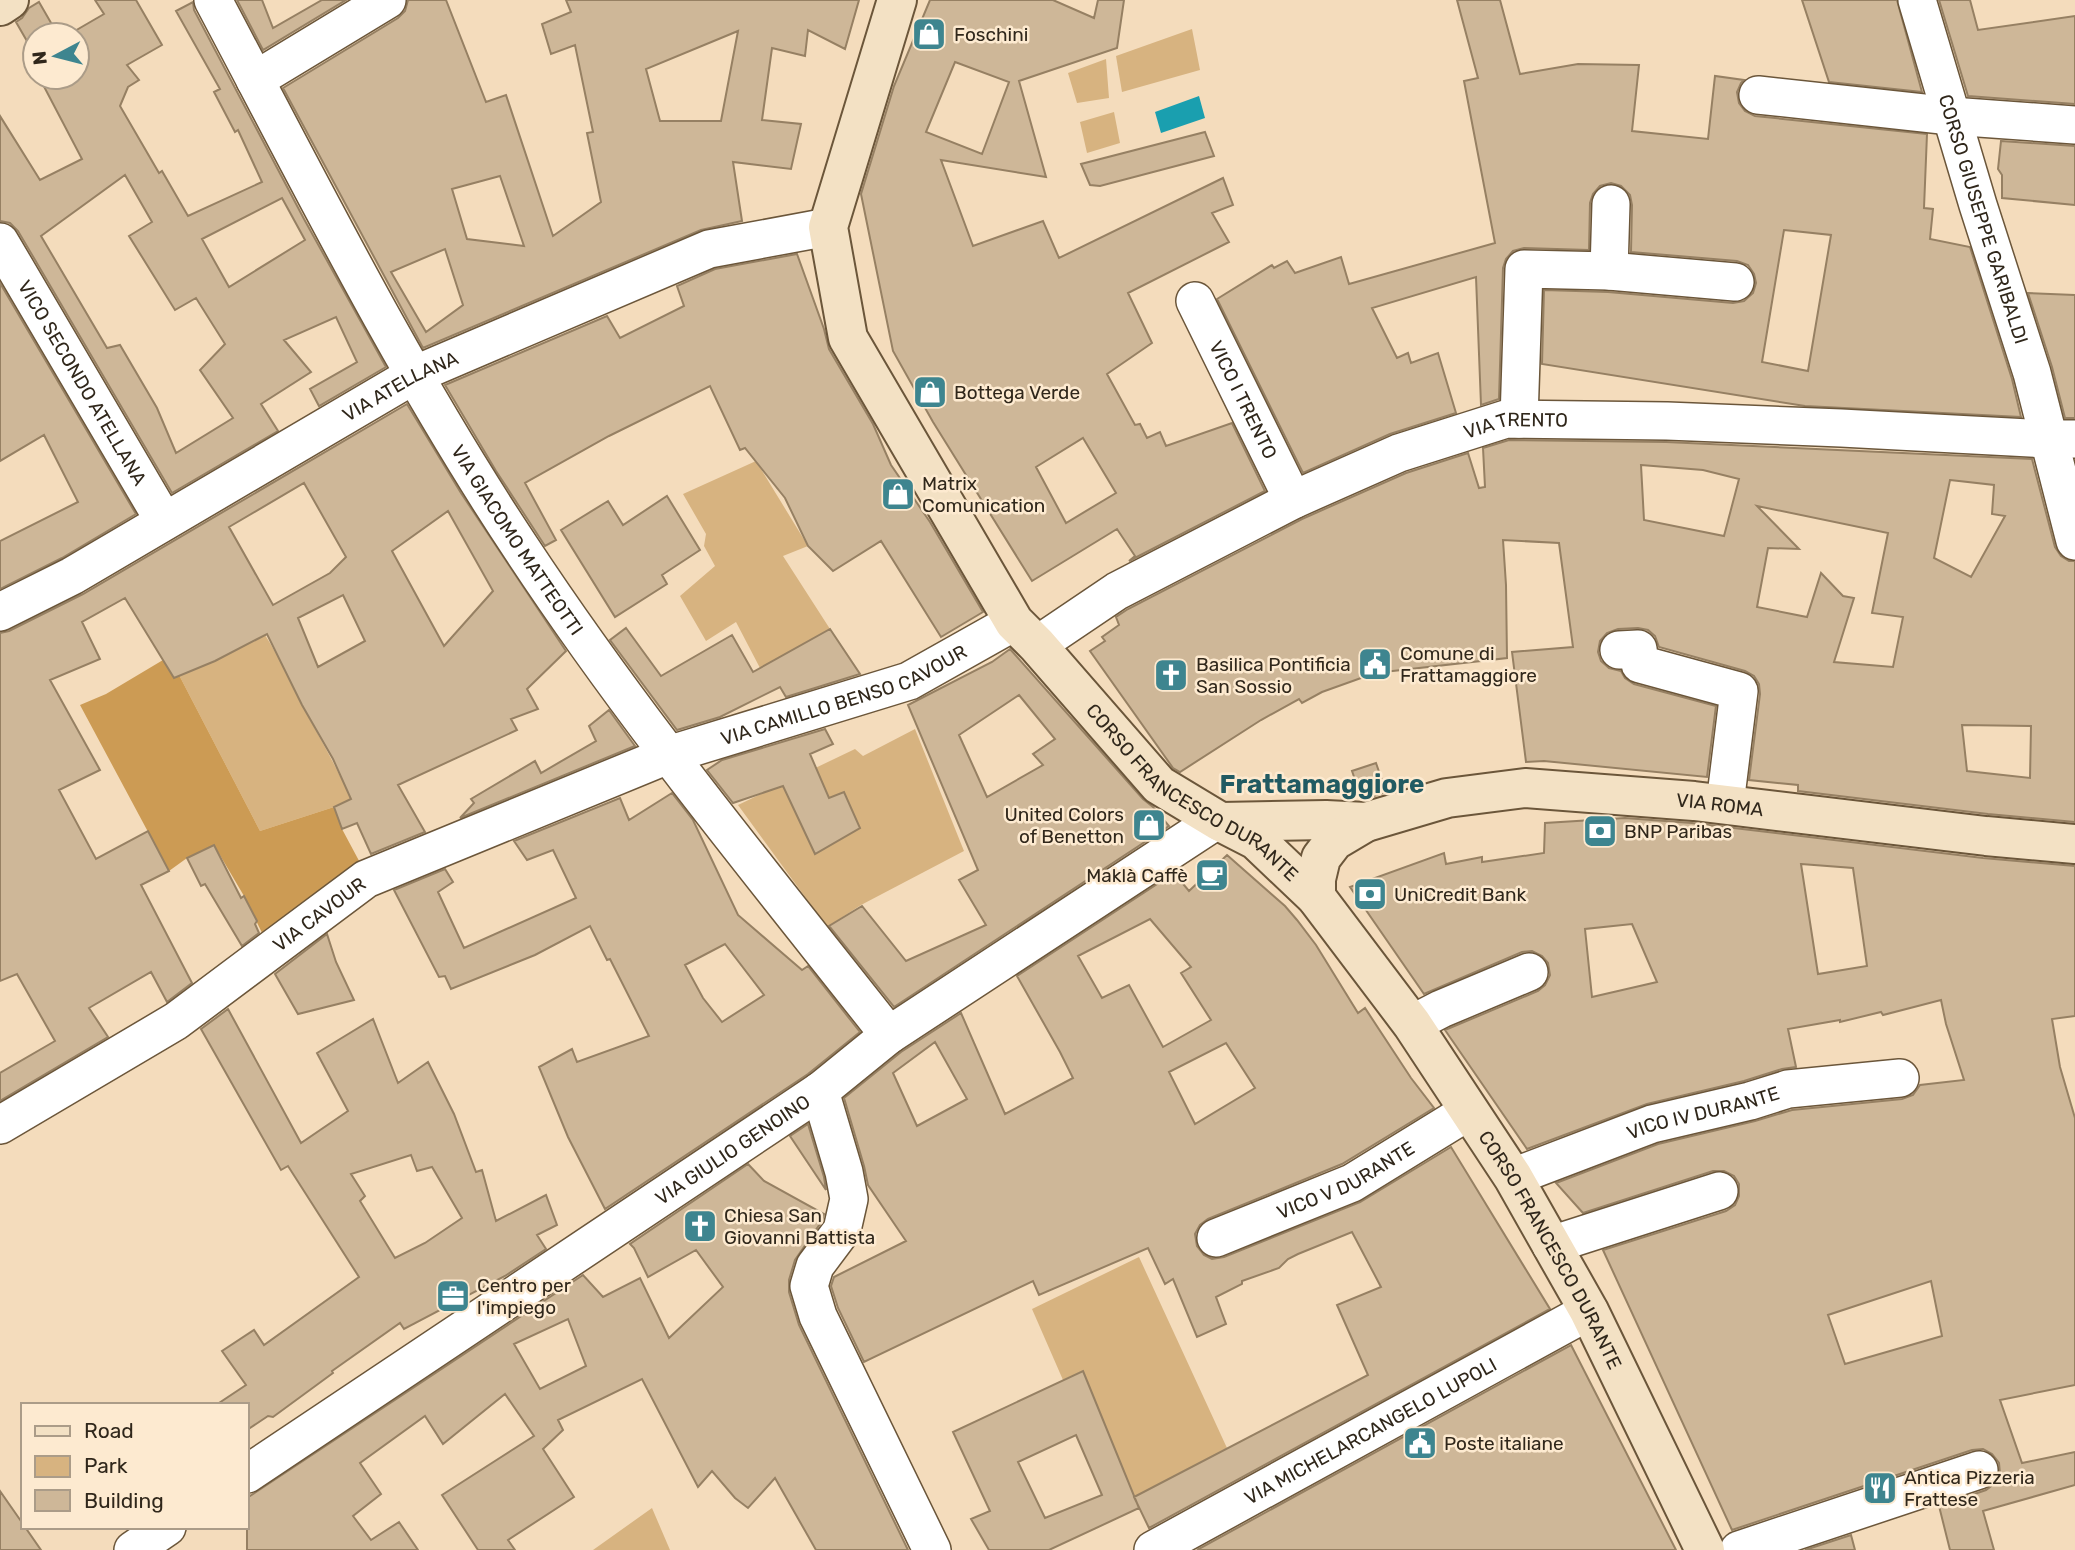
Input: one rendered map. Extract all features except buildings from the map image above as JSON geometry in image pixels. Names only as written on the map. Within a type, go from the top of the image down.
[{"type":"street","points":[[0,6],[9,0]]},
{"type":"street","name":"VIA GIACOMO MATTEOTTI","points":[[213,0],[414,375],[520,547],[668,755],[889,1035]]},
{"type":"street","points":[[255,80],[387,0]]},
{"type":"street","name":"CORSO FRANCESCO DURANTE","points":[[897,0],[828,227],[848,338],[1026,634],[1159,785],[1218,821],[1256,840],[1316,897],[1412,1024],[1513,1177],[1589,1311],[1705,1550]]},
{"type":"street","name":"CORSO GIUSEPPE GARIBALDI","points":[[1917,0],[2012,314],[2032,373],[2061,439],[2075,541]]},
{"type":"street","points":[[1758,95],[1951,116],[2075,125]]},
{"type":"street","points":[[1609,271],[1611,204]]},
{"type":"street","name":"VIA ATELLANA","points":[[0,612],[72,576],[414,375],[709,249],[828,227]]},
{"type":"street","name":"VICO SECONDO ATELLANA","points":[[0,242],[164,521]]},
{"type":"street","points":[[1519,419],[1524,269],[1609,271],[1735,282]]},
{"type":"street","name":"VICO I TRENTO","points":[[1195,301],[1293,500]]},
{"type":"street","name":"VIA TRENTO","points":[[1026,634],[1118,591],[1293,500],[1399,453],[1506,419],[1694,422],[2061,439]]},
{"type":"street","name":"VIA CAMILLO BENSO CAVOUR","points":[[668,755],[909,681],[1026,634]]},
{"type":"street","points":[[1619,650],[1637,649],[1640,664],[1739,691],[1725,804]]},
{"type":"street","name":"VIA CAVOUR","points":[[0,1125],[176,1021],[366,880],[668,755]]},
{"type":"street","name":"VIA ROMA","points":[[1316,897],[1316,879],[1321,858],[1334,841],[1366,822],[1447,798],[1525,788],[1725,804],[1986,836],[2075,844]]},
{"type":"street","name":"VIA ROMA","points":[[1218,821],[1366,822]]},
{"type":"street","name":"VIA GIULIO GENOINO","points":[[248,1473],[820,1091],[889,1035],[1218,821]]},
{"type":"street","points":[[1412,1024],[1529,971]]},
{"type":"street","name":"VICO IV DURANTE","points":[[1513,1177],[1653,1124],[1788,1089],[1900,1078]]},
{"type":"street","points":[[820,1091],[844,1172],[849,1199],[842,1230],[815,1266],[809,1286],[818,1316],[932,1550]]},
{"type":"street","name":"VICO V DURANTE","points":[[1216,1238],[1352,1184],[1469,1111]]},
{"type":"street","points":[[1551,1245],[1719,1191]]},
{"type":"street","name":"VIA MICHELARCANGELO LUPOLI","points":[[1153,1550],[1589,1311]]},
{"type":"street","points":[[1738,1550],[1979,1470]]},
{"type":"street","points":[[133,1550],[164,1529]]},
{"type":"green space","points":[[1192,29],[1200,70],[1122,92],[1116,56]]},
{"type":"green space","points":[[1106,59],[1109,98],[1077,103],[1068,73]]},
{"type":"green space","points":[[1114,112],[1120,143],[1087,153],[1080,122]]},
{"type":"green space","points":[[756,461],[808,546],[783,556],[830,629],[760,668],[736,622],[706,641],[680,596],[715,566],[704,546],[706,534],[683,494]]},
{"type":"green space","points":[[265,635],[351,799],[260,831],[179,675],[225,656]]},
{"type":"green space","points":[[915,729],[964,851],[861,905],[827,927],[738,805],[855,749],[863,756]]},
{"type":"green space","points":[[1139,1257],[1227,1448],[1134,1497],[1082,1371],[1063,1380],[1032,1309]]},
{"type":"green space","points":[[652,1508],[670,1550],[593,1550]]},
{"type":"shaded area","points":[[163,660],[179,675],[260,831],[334,807],[342,829],[365,872],[266,941],[214,845],[187,858],[169,871],[80,705],[106,694]]},
{"type":"water","points":[[1199,96],[1205,118],[1161,133],[1155,112]]},
{"type":"place","name":"Foschini","points":[[929,34]]},
{"type":"place","name":"Bottega Verde","points":[[930,392]]},
{"type":"place","name":"Matrix Comunication","points":[[898,494]]},
{"type":"place","name":"Comune di Frattamaggiore","points":[[1375,664]]},
{"type":"place","name":"Basilica Pontificia San Sossio","points":[[1171,675]]},
{"type":"place","name":"United Colors of Benetton","points":[[1149,825]]},
{"type":"place","name":"BNP Paribas","points":[[1600,831]]},
{"type":"place","name":"Maklà Caffè","points":[[1212,875]]},
{"type":"place","name":"UniCredit Bank","points":[[1370,894]]},
{"type":"place","name":"Chiesa San Giovanni Battista","points":[[700,1226]]},
{"type":"place","name":"Centro per l'impiego","points":[[453,1296]]},
{"type":"place","name":"Poste italiane","points":[[1420,1443]]},
{"type":"place","name":"Antica Pizzeria Frattese","points":[[1880,1488]]},
{"type":"district","name":"Frattamaggiore","points":[[1322,784]]}]
